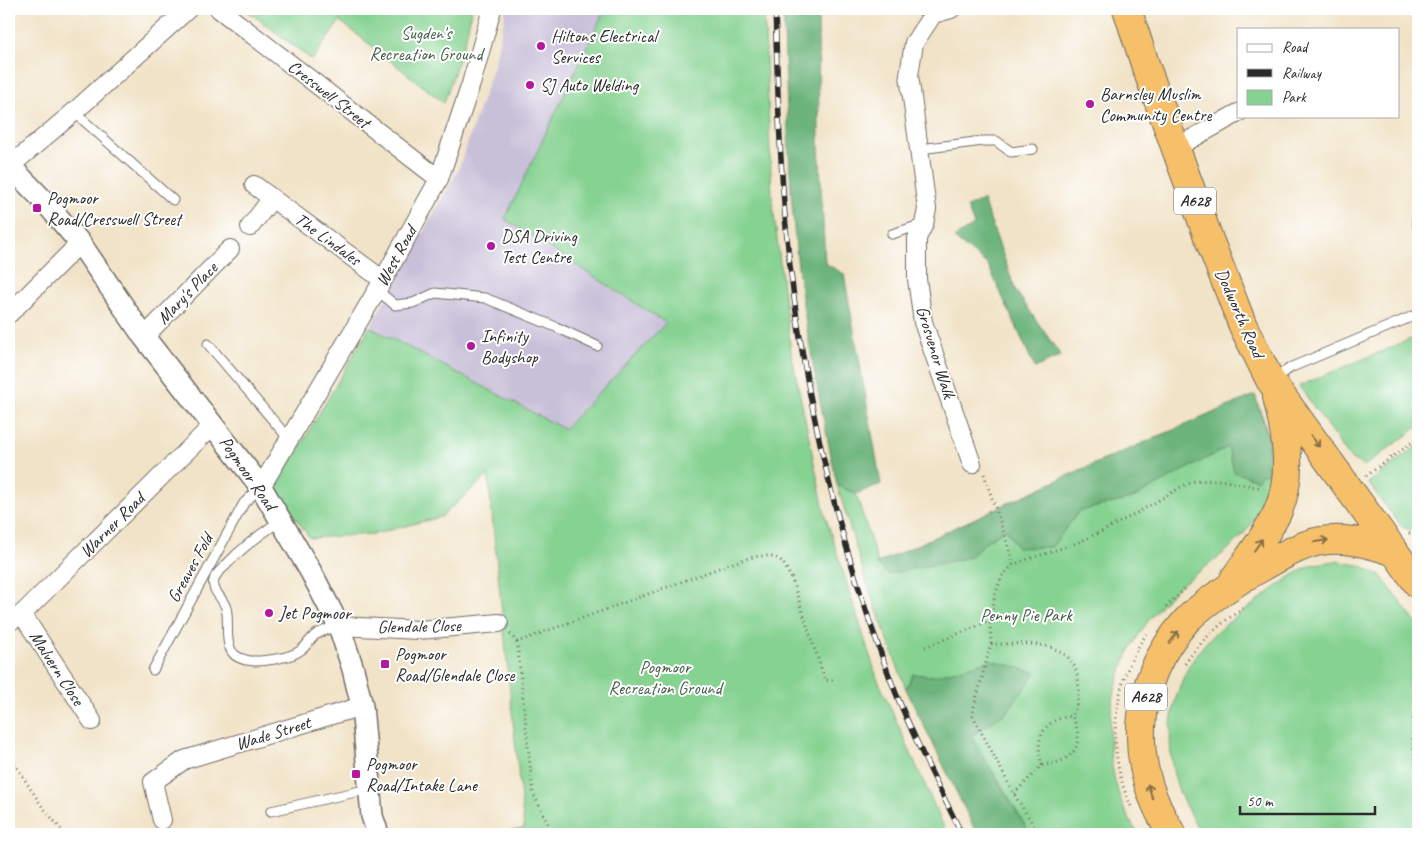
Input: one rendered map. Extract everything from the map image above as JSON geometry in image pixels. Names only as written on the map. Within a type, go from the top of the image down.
[{"type":"highway","name":"Dodworth Road","points":[[1128,9],[1146,67],[1175,148],[1243,326],[1272,384],[1309,433],[1405,547],[1414,593]]},
{"type":"highway","name":"A628","points":[[1240,594],[1264,535],[1278,511],[1284,492],[1287,472],[1286,443],[1272,384]]},
{"type":"highway","name":"A628","points":[[1172,834],[1154,802],[1144,770],[1140,735],[1145,700],[1156,666],[1175,635],[1188,620],[1240,594],[1301,546],[1318,541],[1347,539],[1370,544],[1405,547]]},
{"type":"street","points":[[9,166],[74,112],[188,9]]},
{"type":"street","name":"Cresswell Street","points":[[219,9],[439,179]]},
{"type":"street","name":"West Road","points":[[261,487],[380,285],[439,179],[471,84],[492,9]]},
{"type":"street","name":"Grosvenor Walk","points":[[951,9],[931,11],[914,43],[909,75],[927,209],[924,224],[917,238],[917,279],[923,322],[972,464]]},
{"type":"street","points":[[1175,148],[1237,114]]},
{"type":"street","name":"Pogmoor Road","points":[[9,166],[46,202],[80,243],[144,337],[261,487],[281,520],[338,626],[353,669],[362,706],[372,816],[378,834]]},
{"type":"street","name":"The Lindales","points":[[254,185],[380,285]]},
{"type":"street","points":[[250,227],[272,198]]},
{"type":"street","points":[[9,314],[80,243]]},
{"type":"street","name":"Mary's Place","points":[[144,337],[230,249]]},
{"type":"street","name":"Warner Road","points":[[15,618],[213,425]]},
{"type":"street","name":"Malvern Close","points":[[15,618],[92,721]]},
{"type":"street","name":"Glendale Close","points":[[338,626],[419,630],[499,623]]},
{"type":"street","name":"Wade Street","points":[[162,820],[153,782],[184,760],[362,706]]},
{"type":"lane","points":[[74,112],[173,200]]},
{"type":"lane","points":[[920,149],[996,141],[1011,152],[1033,149]]},
{"type":"lane","points":[[892,234],[924,224]]},
{"type":"lane","points":[[380,285],[395,305],[413,303],[435,293],[485,298],[597,346]]},
{"type":"lane","points":[[1272,384],[1292,367],[1418,314]]},
{"type":"lane","points":[[208,344],[289,439]]},
{"type":"lane","name":"Greaves Fold","points":[[153,670],[244,503],[261,487]]},
{"type":"lane","points":[[281,520],[240,550],[215,577],[214,589],[226,608],[228,644],[238,657],[246,660],[291,657],[304,648],[315,634],[338,626]]},
{"type":"lane","points":[[271,811],[369,789]]},
{"type":"path","points":[[1360,480],[1418,438]]},
{"type":"path","points":[[972,464],[983,473],[1014,564]]},
{"type":"path","points":[[1039,834],[1014,794],[972,714],[990,644],[990,621],[994,595],[1002,576],[1014,564],[1106,529],[1195,481],[1220,480],[1270,489]]},
{"type":"path","points":[[517,642],[741,560],[760,556],[775,557],[783,563],[791,577],[825,680],[834,680]]},
{"type":"path","points":[[1414,593],[1418,615]]},
{"type":"path","points":[[1183,668],[1196,647],[1219,625],[1240,594]]},
{"type":"path","points":[[924,647],[990,621]]},
{"type":"path","points":[[499,623],[517,642],[532,793],[553,834]]},
{"type":"path","points":[[990,644],[1039,644],[1053,648],[1073,662],[1078,672],[1079,696],[1072,716],[1076,724],[1078,736],[1072,754],[1056,764],[1042,765],[1014,794]]},
{"type":"path","points":[[1418,698],[1414,710],[1412,730],[1414,756],[1418,771]]},
{"type":"path","points":[[1042,765],[1038,753],[1038,742],[1042,732],[1057,719],[1072,716]]},
{"type":"path","points":[[9,755],[40,805],[65,834]]},
{"type":"shaded area","points":[[506,9],[764,9],[766,62],[666,323],[564,429],[370,327],[458,170],[494,66]]},
{"type":"green space","name":"Sugden's Recreation Ground","points":[[245,9],[472,9],[466,37],[444,103],[340,21],[312,60]]},
{"type":"green space","name":"Pogmoor Recreation Ground","points":[[633,9],[764,9],[772,198],[791,352],[825,515],[877,678],[947,834],[482,834],[524,829],[488,475],[441,517],[374,534],[310,538],[275,489],[370,327],[564,429],[666,323],[505,219],[603,13],[631,12]]},
{"type":"green space","points":[[783,9],[818,9],[819,142],[825,263],[844,274],[881,484],[856,494],[837,485],[806,322],[798,267],[792,203]]},
{"type":"green space","points":[[983,200],[1016,291],[1061,356],[1035,368],[988,265],[954,238],[974,225],[967,207]]},
{"type":"green space","points":[[1418,336],[1418,427],[1364,466],[1350,458],[1299,386]]},
{"type":"green space","name":"Penny Pie Park","points":[[1255,395],[1267,430],[1270,458],[1266,491],[1256,517],[1234,544],[1178,587],[1148,621],[1127,656],[1113,700],[1110,723],[1110,747],[1113,770],[1118,793],[1138,834],[1030,834],[998,779],[913,674],[906,689],[866,581],[837,485],[856,494],[878,563],[1078,471]]},
{"type":"green space","points":[[1255,395],[1269,441],[1269,473],[1262,474],[1257,480],[1234,472],[1228,447],[1131,499],[1079,511],[1052,547],[1017,548],[1006,529],[987,541],[971,557],[888,574],[876,564],[1078,471]]},
{"type":"green space","points":[[1417,446],[1418,534],[1402,527],[1368,483]]},
{"type":"green space","points":[[1335,561],[1359,565],[1381,576],[1418,626],[1418,834],[1202,834],[1180,794],[1171,758],[1172,719],[1181,682],[1200,650],[1219,630],[1233,619],[1300,571],[1316,564]]},
{"type":"green space","points":[[992,660],[1036,673],[1007,712],[971,736],[1030,834],[977,834],[906,689],[913,674],[934,676]]},
{"type":"railway","points":[[775,9],[778,105],[790,266],[805,367],[825,467],[867,614],[892,684],[962,834]]},
{"type":"place","name":"Hiltons Electrical Services","points":[[541,46]]},
{"type":"place","name":"SJ Auto Welding","points":[[530,85]]},
{"type":"place","name":"Barnsley Muslim Community Centre","points":[[1090,104]]},
{"type":"place","name":"Pogmoor Road/Cresswell Street","points":[[37,208]]},
{"type":"place","name":"DSA Driving Test Centre","points":[[491,246]]},
{"type":"place","name":"Infinity Bodyshop","points":[[471,346]]},
{"type":"place","name":"Jet Pogmoor","points":[[269,613]]},
{"type":"place","name":"Pogmoor Road/Glendale Close","points":[[385,664]]},
{"type":"place","name":"Pogmoor Road/Intake Lane","points":[[356,774]]}]
